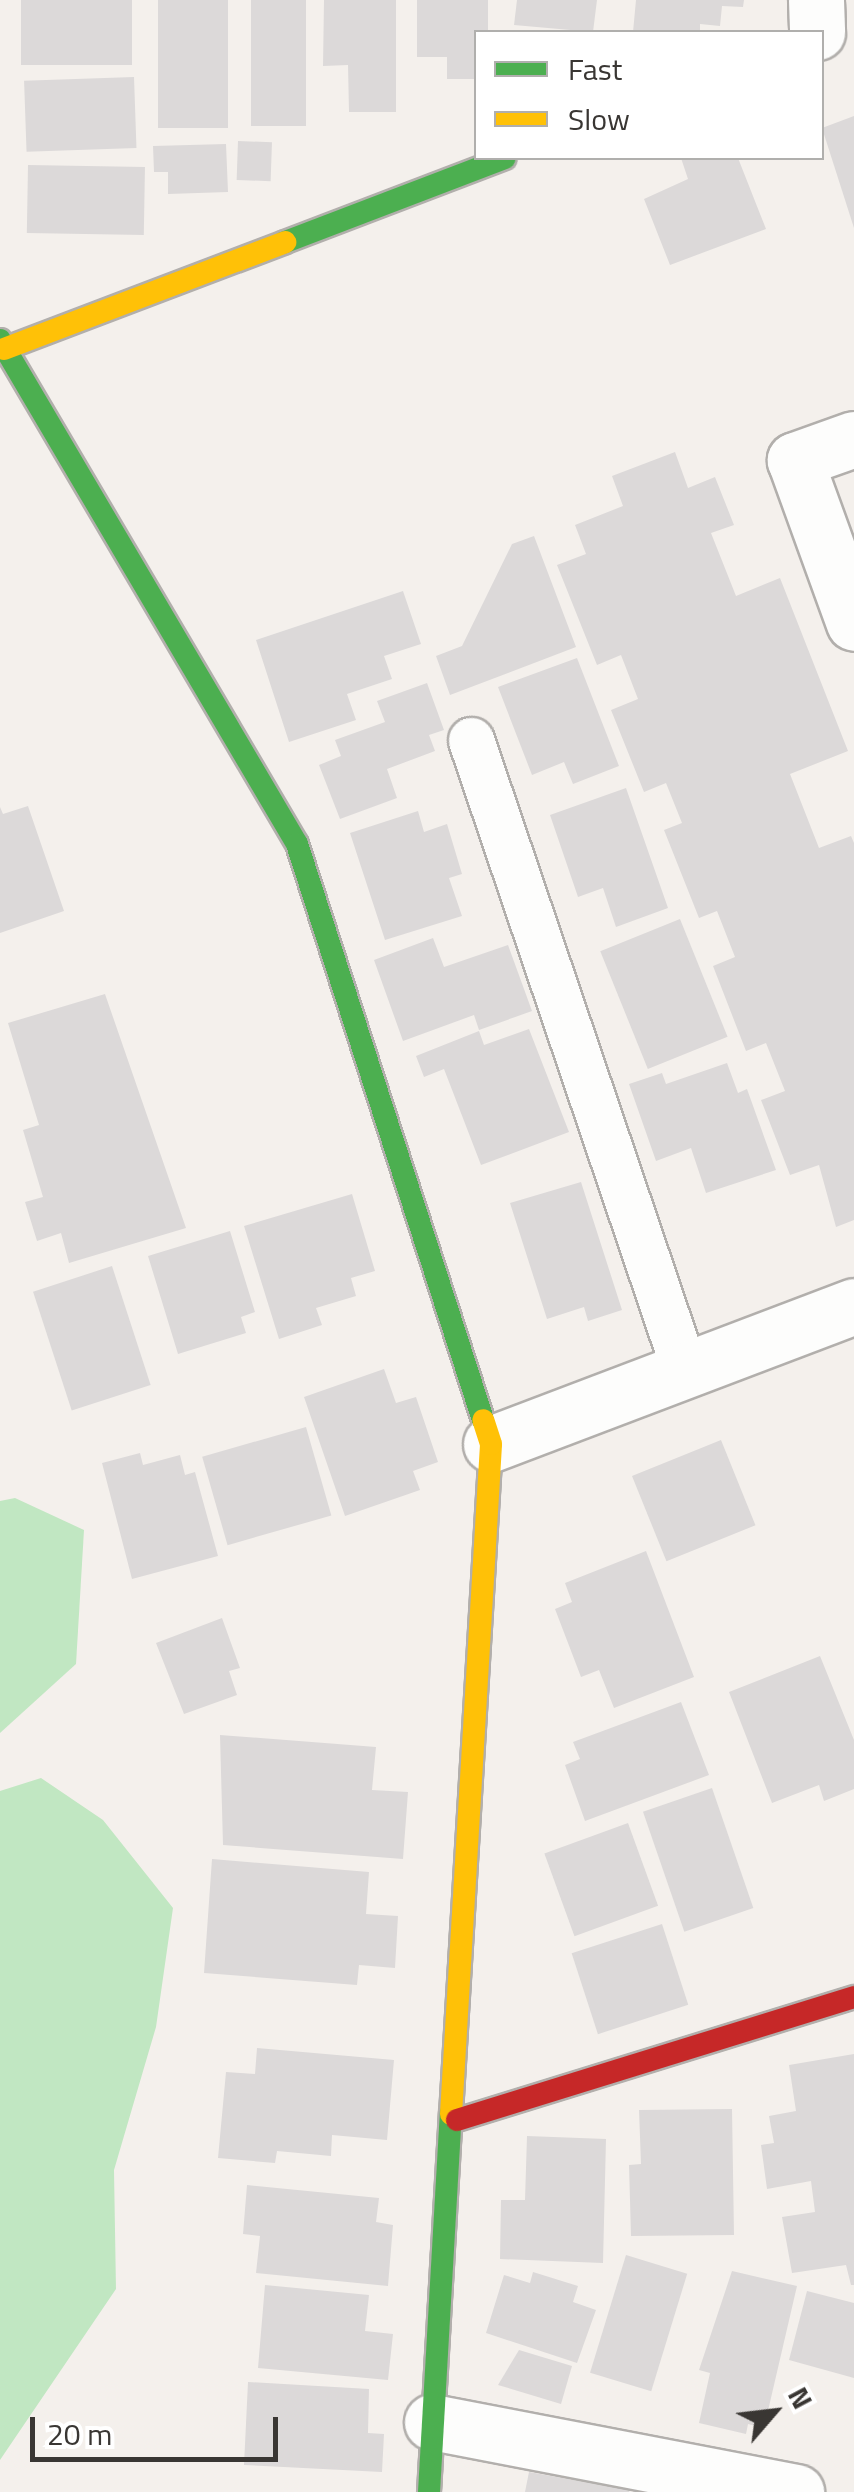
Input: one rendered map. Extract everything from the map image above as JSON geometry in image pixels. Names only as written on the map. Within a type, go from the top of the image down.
[{"type":"street","points":[[816,0],[817,30]]},
{"type":"street","points":[[429,2492],[457,2120],[491,1444],[297,844],[2,345],[500,160]]},
{"type":"street","points":[[854,439],[795,460],[854,623]]},
{"type":"street","points":[[491,1444],[854,1306]]},
{"type":"street","points":[[457,2120],[854,1997]]},
{"type":"street","points":[[432,2422],[796,2492]]},
{"type":"lane","points":[[471,740],[684,1371]]},
{"type":"green space","points":[[15,1498],[84,1530],[76,1664],[0,1733],[0,1501]]},
{"type":"green space","points":[[41,1778],[103,1820],[173,1908],[156,2027],[114,2170],[116,2289],[0,2460],[0,1791]]},
{"type":"building","points":[[21,0],[132,0],[132,65],[21,65]]},
{"type":"building","points":[[158,0],[228,0],[228,128],[158,128]]},
{"type":"building","points":[[251,0],[306,0],[306,126],[251,126]]},
{"type":"building","points":[[324,0],[396,0],[396,112],[349,112],[348,65],[323,66]]},
{"type":"building","points":[[417,0],[488,0],[488,30],[474,30],[474,79],[447,79],[447,57],[417,57]]},
{"type":"building","points":[[517,0],[597,0],[593,30],[514,25]]},
{"type":"building","points":[[636,0],[744,0],[743,7],[722,6],[720,26],[700,24],[700,30],[633,30]]},
{"type":"building","points":[[134,77],[136,148],[27,152],[24,81]]},
{"type":"building","points":[[854,116],[854,228],[824,134],[824,127]]},
{"type":"building","points":[[238,141],[272,142],[271,181],[237,180]]},
{"type":"building","points":[[226,144],[228,192],[168,194],[168,172],[154,172],[153,146]]},
{"type":"building","points":[[682,160],[739,160],[766,229],[670,265],[644,199],[688,179]]},
{"type":"building","points":[[28,165],[145,167],[144,235],[27,233]]},
{"type":"building","points":[[675,452],[688,488],[715,477],[734,525],[711,533],[736,596],[780,578],[848,751],[790,774],[819,848],[851,836],[854,843],[854,1220],[836,1227],[819,1165],[790,1175],[761,1100],[785,1091],[766,1043],[746,1051],[713,966],[735,957],[717,911],[699,918],[664,830],[682,823],[666,783],[644,792],[611,710],[638,699],[621,655],[597,665],[557,565],[586,554],[575,525],[623,506],[612,476]]},
{"type":"building","points":[[534,536],[576,647],[450,695],[436,656],[462,646],[512,544]]},
{"type":"building","points":[[403,591],[421,644],[384,656],[392,679],[347,694],[356,720],[289,742],[256,640]]},
{"type":"building","points":[[577,658],[619,766],[573,784],[564,762],[532,775],[498,687]]},
{"type":"building","points":[[427,683],[444,730],[429,735],[435,751],[387,769],[397,798],[340,819],[319,765],[341,756],[335,740],[385,722],[377,701]]},
{"type":"building","points":[[626,788],[668,908],[616,927],[603,888],[578,897],[550,815]]},
{"type":"building","points":[[28,806],[64,911],[0,933],[0,807],[3,814]]},
{"type":"building","points":[[418,811],[424,832],[447,824],[462,874],[449,878],[462,916],[385,940],[350,833]]},
{"type":"building","points":[[680,919],[728,1037],[648,1069],[600,951]]},
{"type":"building","points":[[433,938],[444,967],[508,945],[532,1011],[479,1030],[474,1015],[403,1041],[374,960]]},
{"type":"building","points":[[105,994],[186,1228],[69,1263],[61,1233],[37,1241],[25,1202],[43,1197],[23,1130],[39,1125],[8,1023]]},
{"type":"building","points":[[529,1029],[569,1132],[481,1165],[444,1069],[424,1077],[416,1056],[479,1031],[484,1045]]},
{"type":"building","points":[[727,1063],[738,1093],[747,1089],[776,1170],[706,1193],[691,1148],[656,1161],[629,1084],[662,1073],[666,1084]]},
{"type":"building","points":[[581,1182],[622,1310],[588,1321],[584,1307],[547,1319],[510,1203]]},
{"type":"building","points":[[352,1194],[375,1271],[351,1278],[356,1296],[316,1308],[322,1325],[279,1339],[244,1226]]},
{"type":"building","points":[[230,1231],[255,1312],[241,1317],[246,1333],[178,1354],[148,1256]]},
{"type":"building","points":[[112,1266],[151,1385],[72,1411],[33,1292]]},
{"type":"building","points":[[384,1369],[396,1403],[416,1397],[438,1462],[413,1471],[420,1490],[345,1516],[304,1397]]},
{"type":"building","points":[[306,1427],[331,1515],[228,1545],[202,1457]]},
{"type":"building","points":[[721,1440],[755,1525],[666,1561],[632,1476]]},
{"type":"building","points":[[140,1453],[143,1465],[180,1455],[185,1475],[195,1472],[218,1556],[132,1579],[102,1463]]},
{"type":"building","points":[[646,1551],[694,1677],[614,1708],[599,1670],[581,1677],[555,1609],[572,1602],[565,1583]]},
{"type":"building","points":[[222,1618],[240,1668],[229,1671],[237,1695],[184,1714],[156,1643]]},
{"type":"building","points":[[820,1656],[854,1740],[854,1789],[824,1801],[819,1785],[772,1803],[729,1692]]},
{"type":"building","points":[[681,1702],[709,1775],[585,1821],[565,1765],[580,1759],[573,1742]]},
{"type":"building","points":[[220,1735],[376,1747],[372,1790],[408,1792],[403,1859],[223,1845]]},
{"type":"building","points":[[712,1788],[753,1908],[684,1932],[643,1812]]},
{"type":"building","points":[[628,1823],[658,1906],[574,1936],[544,1853]]},
{"type":"building","points":[[212,1859],[369,1872],[366,1914],[398,1916],[395,1968],[359,1965],[357,1985],[204,1973]]},
{"type":"building","points":[[662,1924],[688,2005],[598,2034],[572,1953]]},
{"type":"building","points":[[257,2048],[394,2060],[387,2140],[332,2135],[331,2156],[277,2151],[275,2163],[218,2158],[226,2072],[255,2074]]},
{"type":"building","points":[[854,2054],[851,2285],[846,2265],[792,2273],[782,2217],[815,2212],[811,2181],[767,2189],[761,2145],[774,2143],[769,2116],[796,2111],[789,2065]]},
{"type":"building","points":[[732,2109],[734,2235],[631,2236],[629,2165],[641,2164],[639,2110]]},
{"type":"building","points":[[527,2136],[606,2139],[603,2263],[500,2259],[501,2200],[525,2200]]},
{"type":"building","points":[[247,2185],[379,2198],[376,2222],[393,2225],[388,2286],[256,2273],[260,2236],[243,2234]]},
{"type":"building","points":[[626,2255],[687,2274],[651,2391],[590,2373]]},
{"type":"building","points":[[732,2271],[797,2286],[764,2428],[748,2424],[746,2434],[699,2423],[710,2373],[699,2370]]},
{"type":"building","points":[[533,2272],[578,2286],[573,2302],[596,2310],[577,2363],[486,2333],[504,2275],[530,2283]]},
{"type":"building","points":[[265,2285],[369,2295],[365,2331],[393,2334],[388,2380],[258,2368]]},
{"type":"building","points":[[807,2291],[854,2303],[854,2378],[789,2360]]},
{"type":"building","points":[[519,2350],[572,2366],[561,2404],[498,2385]]},
{"type":"building","points":[[248,2382],[369,2389],[368,2433],[384,2434],[382,2472],[244,2465]]},
{"type":"building","points":[[529,2472],[630,2490],[525,2492]]},
{"type":"traffic: fast","points":[[285,242],[500,160]]},
{"type":"traffic: fast","points":[[0,340],[297,844],[483,1420]]},
{"type":"traffic: fast","points":[[429,2492],[451,2114]]},
{"type":"traffic: slow","points":[[4,349],[285,242]]},
{"type":"traffic: slow","points":[[451,2114],[491,1444],[483,1420]]},
{"type":"traffic: jam","points":[[457,2120],[854,1997]]}]
